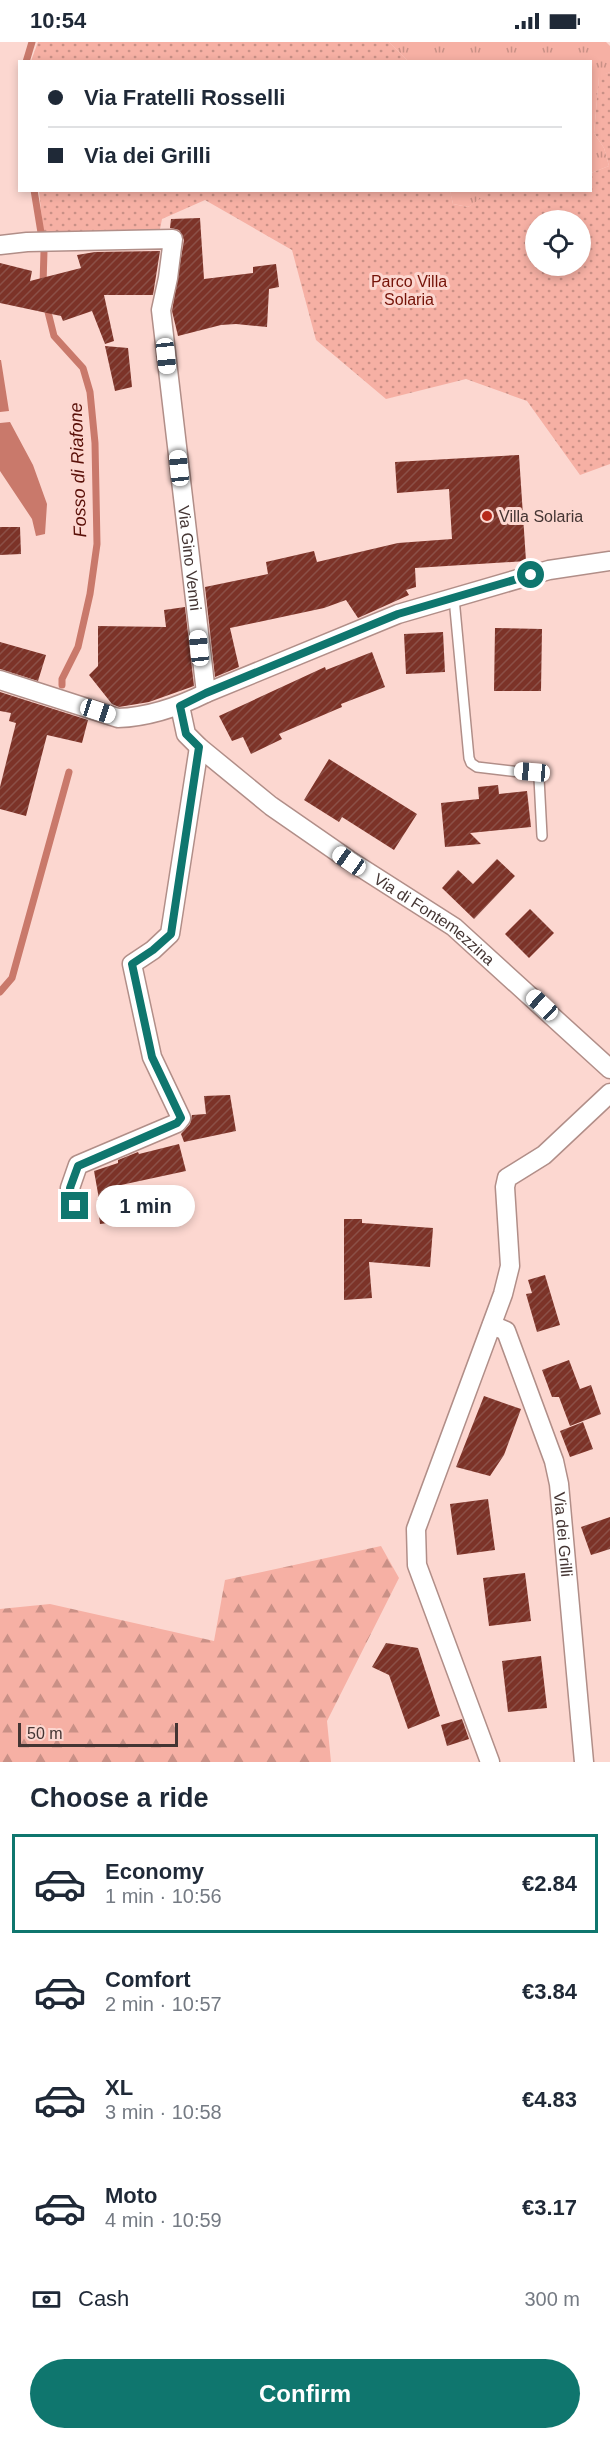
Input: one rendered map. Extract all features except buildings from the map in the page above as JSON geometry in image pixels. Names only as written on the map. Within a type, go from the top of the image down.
[{"type":"street","name":"Via Gino Venni","points":[[0,245],[173,239],[161,310],[206,693]]},
{"type":"street","points":[[0,680],[118,718],[134,717],[180,706],[206,693],[398,614],[549,570],[610,561]]},
{"type":"street","name":"Via di Fontemezzina","points":[[180,706],[186,734],[199,747],[271,806],[349,861],[454,927],[610,1069]]},
{"type":"street","points":[[75,1206],[70,1188],[78,1166],[177,1123],[181,1118],[152,1057],[132,964],[171,934],[199,747]]},
{"type":"street","points":[[483,1759],[417,1565],[416,1529],[503,1294],[510,1266],[505,1187],[507,1178],[544,1155],[610,1093]]},
{"type":"street","name":"Via dei Grilli","points":[[492,1325],[506,1331],[554,1461],[559,1484],[584,1762]]},
{"type":"lane","points":[[454,598],[469,758],[471,763],[477,767],[537,774],[542,836]]},
{"type":"green space","points":[[38,42],[389,42],[407,60],[31,60]]},
{"type":"green space","points":[[389,42],[606,42],[610,46],[610,72],[599,77],[594,133],[604,148],[609,166],[592,173],[592,60],[407,60]]},
{"type":"green space","name":"Parco Villa Solaria","points":[[610,72],[610,464],[580,475],[527,401],[466,379],[386,399],[316,340],[292,250],[205,200],[162,219],[159,234],[44,240],[39,192],[450,192],[453,204],[468,207],[490,192],[592,192],[592,173],[609,166],[604,148],[594,133],[599,76]]},
{"type":"green space","points":[[450,192],[493,192],[468,207],[453,204]]},
{"type":"green space","points":[[381,1546],[399,1578],[327,1721],[331,1762],[0,1762],[0,1609],[50,1604],[214,1641],[225,1580]]},
{"type":"shaded area","points":[[0,360],[9,411],[0,412]]},
{"type":"shaded area","points":[[10,422],[33,465],[47,504],[45,534],[36,536],[32,519],[0,471],[0,423]]},
{"type":"waterway","name":"Fosso di Riafone","points":[[27,60],[32,42]]},
{"type":"waterway","name":"Fosso di Riafone","points":[[34,192],[44,251],[43,285]]},
{"type":"waterway","name":"Fosso di Riafone","points":[[46,304],[54,336],[83,368],[90,392],[95,443],[97,544],[90,594],[78,647],[62,679],[62,685]]},
{"type":"waterway","name":"Fosso di Riafone","points":[[0,992],[12,978],[69,772]]},
{"type":"place","name":"Villa Solaria","points":[[487,516]]},
{"type":"route","points":[[75,1206],[70,1188],[78,1166],[177,1123],[181,1118],[152,1057],[132,964],[171,934],[199,747],[186,734],[180,706],[206,693],[291,660],[398,614],[531,575]]}]
